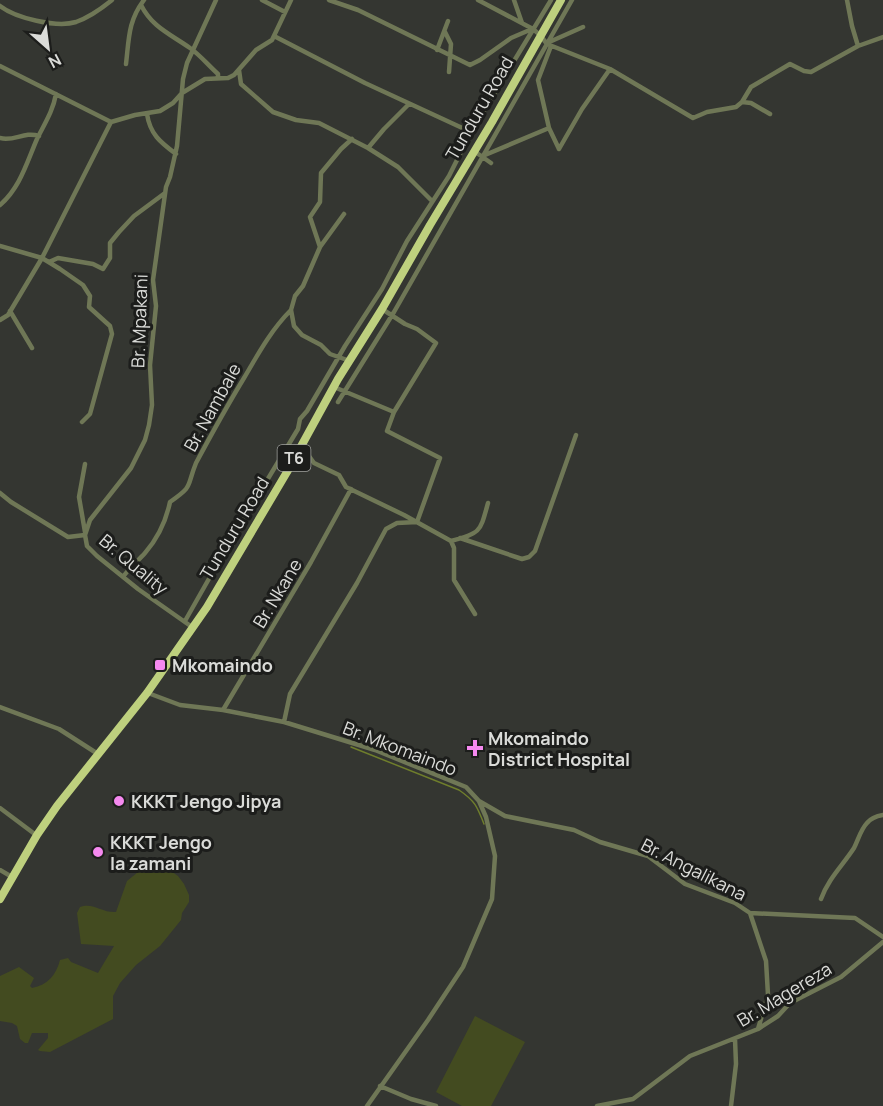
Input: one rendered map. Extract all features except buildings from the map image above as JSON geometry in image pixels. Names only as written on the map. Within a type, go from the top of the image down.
[{"type":"highway","name":"Tunduru Road","points":[[0,899],[37,835],[147,693],[188,624],[236,558],[561,0]]},
{"type":"street","points":[[0,6],[13,14],[32,19],[74,23],[95,13],[112,0]]},
{"type":"street","name":"Br. Mpakani","points":[[86,535],[90,520],[131,468],[145,440],[149,425],[152,405],[150,365],[156,306],[153,280],[165,193],[176,154],[183,79],[192,50],[216,0]]},
{"type":"street","points":[[262,0],[285,12]]},
{"type":"street","points":[[228,78],[274,36],[291,0]]},
{"type":"street","points":[[329,0],[358,10],[470,65],[511,38],[532,29]]},
{"type":"street","points":[[478,0],[532,29],[549,45],[610,69],[693,118],[707,112],[736,107],[751,87],[790,64],[812,72],[858,46],[883,37]]},
{"type":"street","points":[[514,0],[523,24]]},
{"type":"street","points":[[188,624],[223,554],[235,542],[240,525],[298,429],[300,419],[382,289],[407,241],[449,176],[471,132],[551,0]]},
{"type":"street","points":[[338,402],[549,45],[572,0]]},
{"type":"street","points":[[847,0],[858,46]]},
{"type":"street","points":[[142,2],[147,18],[192,50],[218,74],[218,77]]},
{"type":"street","points":[[126,64],[130,23],[142,2]]},
{"type":"street","points":[[437,50],[448,21]]},
{"type":"street","points":[[583,27],[578,31],[562,35],[549,45],[538,80],[549,128],[559,149],[582,109],[610,69]]},
{"type":"street","points":[[445,32],[451,44],[452,57],[449,72]]},
{"type":"street","points":[[274,36],[409,104],[471,132]]},
{"type":"street","points":[[0,66],[111,122],[160,111],[173,104],[182,93],[205,79],[228,78],[241,84],[273,112],[296,120],[319,123],[368,148],[398,167],[432,201]]},
{"type":"street","points":[[239,70],[241,84]]},
{"type":"street","points":[[0,206],[19,183],[53,109],[56,94]]},
{"type":"street","points":[[742,102],[751,102],[770,114]]},
{"type":"street","points":[[368,148],[409,104]]},
{"type":"street","points":[[147,114],[149,127],[158,140],[176,154]]},
{"type":"street","points":[[0,320],[9,313],[42,258],[111,122]]},
{"type":"street","points":[[483,157],[488,152],[549,128]]},
{"type":"street","points":[[0,139],[8,140],[33,134],[39,136]]},
{"type":"street","points":[[320,247],[310,217],[320,202],[321,172],[352,140]]},
{"type":"street","points":[[474,151],[491,163]]},
{"type":"street","points":[[49,262],[58,258],[93,264],[103,269],[110,258],[110,243],[134,216],[165,193]]},
{"type":"street","name":"Br. Nambale","points":[[123,577],[146,552],[161,529],[170,502],[186,490],[193,480],[192,472],[196,463],[231,398],[265,341],[291,310],[295,296],[303,286],[320,247],[344,214]]},
{"type":"street","points":[[0,246],[42,258],[83,285],[90,296],[89,307],[110,326],[112,334],[90,414],[82,422]]},
{"type":"street","points":[[382,309],[405,324],[417,328],[436,343],[394,412],[387,431],[440,458],[417,522]]},
{"type":"street","points":[[291,310],[294,326],[302,335],[321,345],[330,354],[350,361]]},
{"type":"street","points":[[0,311],[9,313],[32,348]]},
{"type":"street","points":[[334,387],[394,412]]},
{"type":"street","points":[[460,538],[522,559],[535,552],[576,435]]},
{"type":"street","points":[[301,445],[314,463],[339,475],[346,487],[452,541],[454,580],[475,614]]},
{"type":"street","points":[[85,464],[80,497],[86,535]]},
{"type":"street","name":"Br. Nkane","points":[[223,710],[311,562],[351,489]]},
{"type":"street","name":"Br. Quality","points":[[0,493],[10,502],[68,537],[86,535],[87,546],[123,577],[188,624]]},
{"type":"street","points":[[452,541],[472,535],[482,527],[488,503]]},
{"type":"street","points":[[284,722],[290,694],[357,583],[386,529],[397,523],[417,522]]},
{"type":"street","name":"Br. Mkomaindo","points":[[147,693],[180,705],[223,710],[284,722],[385,754],[466,787],[478,801],[486,817],[495,856],[492,899],[463,967],[367,1106]]},
{"type":"street","points":[[0,707],[59,729],[98,754]]},
{"type":"street","name":"Br. Angalikana","points":[[478,801],[505,816],[574,830],[600,843],[648,856],[685,884],[735,903],[750,914],[766,961],[768,995],[758,1029]]},
{"type":"street","points":[[0,808],[37,835]]},
{"type":"street","points":[[821,899],[824,890],[852,851],[864,826],[870,820],[883,815]]},
{"type":"street","points":[[0,870],[12,877]]},
{"type":"street","points":[[750,914],[855,918],[883,937]]},
{"type":"street","name":"Br. Magereza","points":[[597,1106],[633,1099],[690,1056],[758,1029],[778,1016],[790,1003],[841,977],[883,942]]},
{"type":"street","points":[[731,1106],[736,1064],[735,1039]]},
{"type":"street","points":[[380,1086],[411,1099],[436,1106]]},
{"type":"green space","points":[[154,859],[178,876],[189,895],[189,902],[182,913],[181,920],[160,946],[136,965],[120,983],[113,996],[113,1019],[50,1052],[38,1050],[48,1038],[48,1033],[32,1033],[28,1043],[25,1043],[20,1039],[17,1026],[0,1021],[0,976],[19,967],[34,978],[30,986],[38,987],[50,978],[60,960],[68,958],[71,962],[98,973],[114,946],[81,944],[77,913],[80,907],[85,906],[116,912],[127,881]]},
{"type":"green space","points":[[475,1016],[525,1042],[491,1106],[462,1106],[436,1092]]},
{"type":"waterway","points":[[351,747],[459,790],[475,804],[484,824]]},
{"type":"place","name":"Mkomaindo","points":[[160,665]]},
{"type":"place","name":"Mkomaindo District Hospital","points":[[475,748]]},
{"type":"place","name":"KKKT Jengo Jipya","points":[[119,801]]},
{"type":"place","name":"KKKT Jengo la zamani","points":[[98,852]]}]
